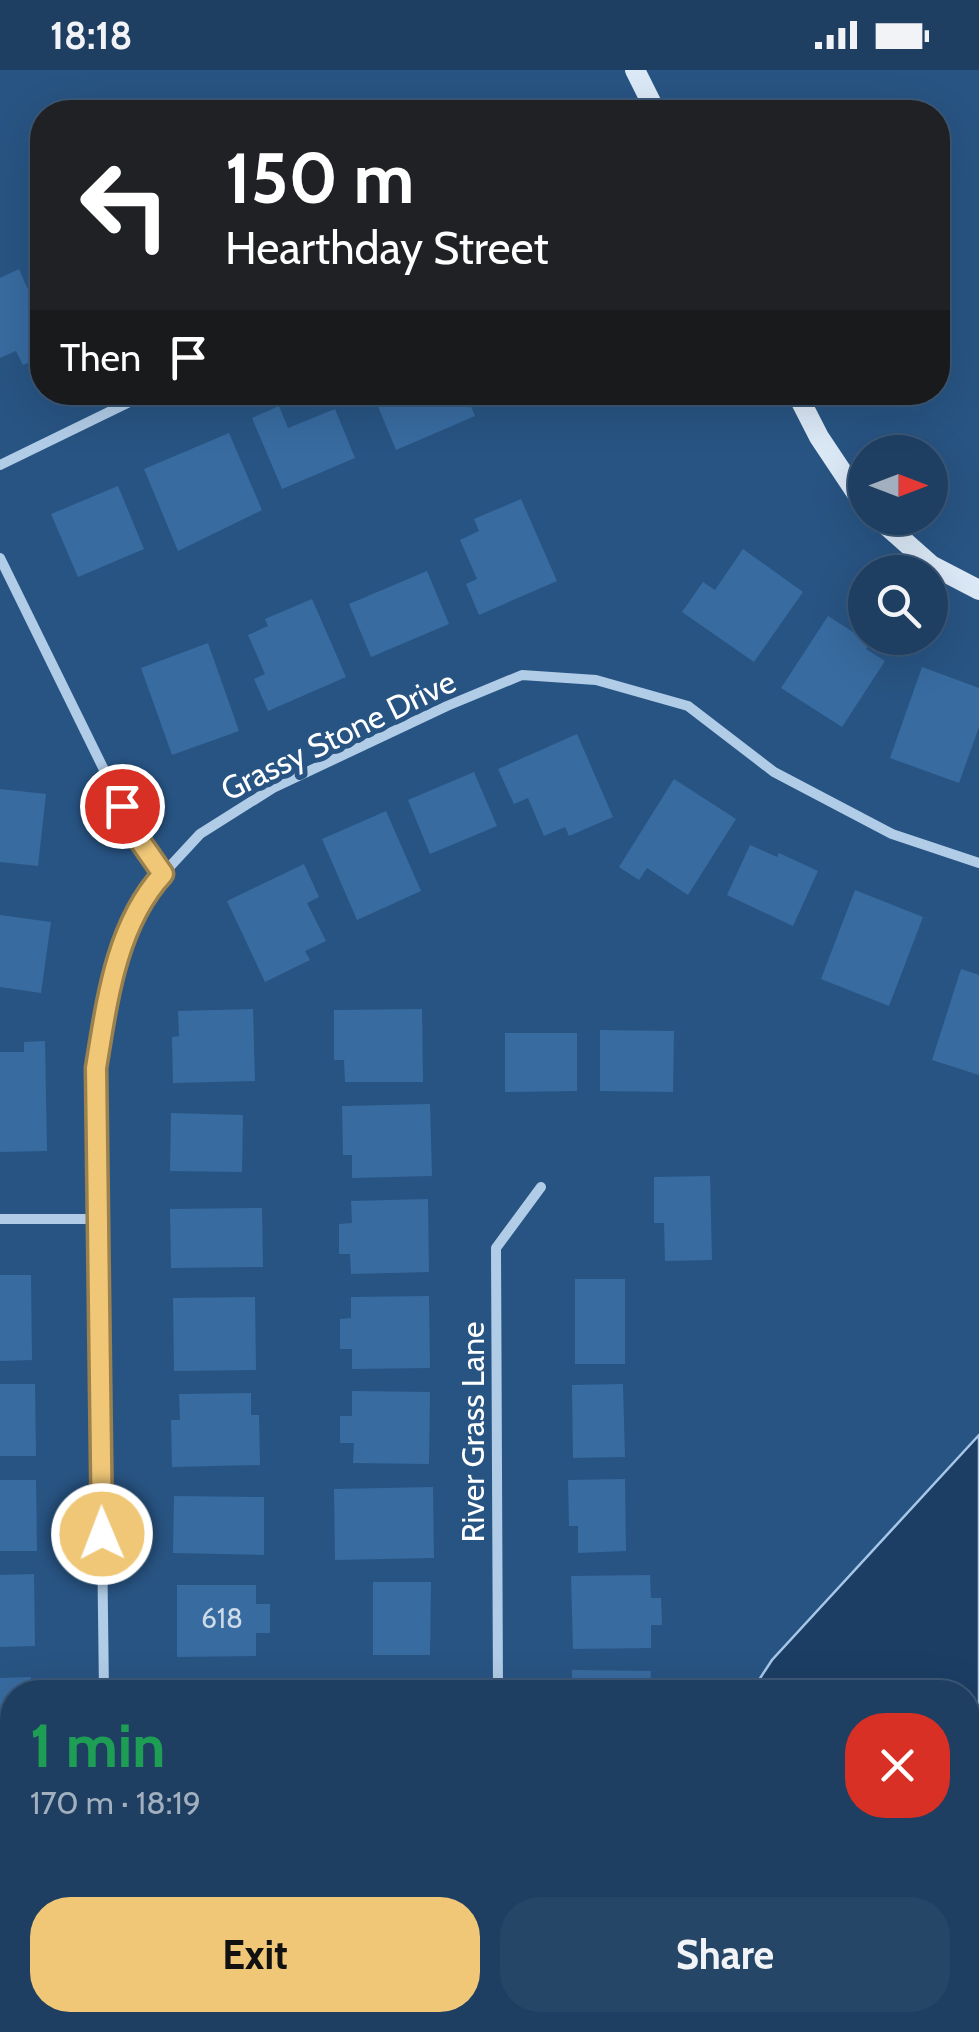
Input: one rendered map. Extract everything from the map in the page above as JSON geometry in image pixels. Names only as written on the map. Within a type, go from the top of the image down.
[{"type":"street","points":[[636,70],[650,100]]},
{"type":"street","points":[[0,466],[124,405]]},
{"type":"street","points":[[803,405],[848,480]]},
{"type":"street","points":[[898,535],[931,564],[979,590]]},
{"type":"street","points":[[0,558],[138,838],[163,874]]},
{"type":"street","name":"Grassy Stone Drive","points":[[104,1680],[96,1068],[106,1004],[125,935],[150,888],[200,834],[273,788],[522,675],[596,680],[688,706],[774,772],[892,834],[979,863]]},
{"type":"street","name":"River Grass Lane","points":[[498,1680],[496,1248],[542,1188]]},
{"type":"street","points":[[0,1219],[98,1218]]},
{"type":"water","points":[[979,1435],[979,1680],[759,1680],[772,1660]]},
{"type":"building","points":[[19,269],[30,294],[30,362],[23,365],[16,351],[0,358],[0,278]]},
{"type":"building","points":[[377,405],[470,405],[475,416],[396,450]]},
{"type":"building","points":[[279,406],[288,428],[335,409],[355,458],[282,489],[252,418]]},
{"type":"building","points":[[229,433],[262,510],[178,551],[144,469]]},
{"type":"building","points":[[118,486],[144,549],[78,577],[51,514]]},
{"type":"building","points":[[521,499],[557,581],[479,615],[466,584],[477,579],[460,540],[479,531],[474,519]]},
{"type":"building","points":[[743,549],[803,592],[754,662],[682,612],[703,582],[715,590]]},
{"type":"building","points":[[427,571],[449,624],[371,657],[349,604]]},
{"type":"building","points":[[312,599],[346,677],[268,711],[254,679],[265,674],[248,635],[268,626],[265,619]]},
{"type":"building","points":[[828,616],[848,629],[848,655],[876,655],[885,661],[842,727],[781,688]]},
{"type":"building","points":[[208,643],[239,731],[172,755],[141,668]]},
{"type":"building","points":[[922,667],[979,688],[979,727],[959,783],[890,758]]},
{"type":"building","points":[[577,734],[613,817],[569,836],[565,827],[544,836],[528,798],[514,804],[498,769]]},
{"type":"building","points":[[474,772],[497,826],[430,854],[408,800]]},
{"type":"building","points":[[674,779],[736,819],[688,895],[647,868],[639,880],[619,867]]},
{"type":"building","points":[[0,789],[46,794],[38,866],[0,862]]},
{"type":"building","points":[[386,811],[421,891],[357,920],[322,839]]},
{"type":"building","points":[[750,845],[818,871],[793,926],[727,895]]},
{"type":"building","points":[[304,864],[319,897],[307,903],[326,941],[305,951],[310,960],[265,982],[227,901]]},
{"type":"building","points":[[855,890],[923,917],[889,1006],[821,979]]},
{"type":"building","points":[[0,915],[51,922],[41,993],[0,987]]},
{"type":"building","points":[[961,969],[979,975],[979,1075],[932,1060]]},
{"type":"building","points":[[253,1009],[255,1081],[173,1083],[172,1037],[179,1036],[178,1011]]},
{"type":"building","points":[[422,1009],[423,1082],[345,1082],[344,1060],[334,1060],[334,1010]]},
{"type":"building","points":[[600,1030],[674,1031],[673,1092],[600,1091]]},
{"type":"building","points":[[505,1033],[577,1033],[577,1091],[505,1092]]},
{"type":"building","points":[[45,1041],[47,1151],[0,1152],[0,1052],[24,1052],[24,1042]]},
{"type":"building","points":[[430,1104],[432,1176],[352,1178],[352,1155],[343,1155],[342,1106]]},
{"type":"building","points":[[171,1113],[243,1115],[242,1172],[170,1171]]},
{"type":"building","points":[[710,1176],[712,1260],[665,1261],[664,1223],[654,1223],[654,1177]]},
{"type":"building","points":[[428,1199],[429,1272],[351,1274],[350,1254],[339,1254],[339,1224],[352,1223],[351,1201]]},
{"type":"building","points":[[262,1208],[263,1267],[171,1268],[170,1209]]},
{"type":"building","points":[[0,1275],[31,1275],[32,1360],[0,1361]]},
{"type":"building","points":[[575,1279],[625,1279],[625,1364],[575,1364]]},
{"type":"building","points":[[429,1296],[430,1368],[352,1369],[352,1349],[340,1349],[340,1319],[351,1318],[351,1297]]},
{"type":"building","points":[[255,1297],[256,1370],[174,1371],[173,1298]]},
{"type":"building","points":[[0,1384],[35,1384],[36,1456],[0,1456]]},
{"type":"building","points":[[623,1384],[625,1457],[573,1458],[572,1385]]},
{"type":"building","points":[[352,1391],[430,1392],[429,1464],[353,1463],[354,1443],[340,1443],[340,1416],[352,1416]]},
{"type":"building","points":[[251,1393],[251,1415],[259,1415],[260,1465],[172,1467],[171,1420],[180,1420],[179,1394]]},
{"type":"building","points":[[625,1479],[626,1551],[578,1553],[578,1526],[569,1526],[568,1480]]},
{"type":"building","points":[[0,1480],[36,1480],[37,1551],[0,1551]]},
{"type":"building","points":[[433,1487],[434,1558],[335,1560],[334,1489]]},
{"type":"building","points":[[174,1496],[264,1497],[264,1555],[173,1553]]},
{"type":"building","points":[[34,1574],[35,1646],[0,1647],[0,1575]]},
{"type":"building","points":[[650,1575],[651,1598],[661,1598],[662,1625],[651,1625],[651,1648],[573,1649],[571,1576]]},
{"type":"building","points":[[373,1582],[431,1582],[430,1655],[373,1655]]},
{"type":"building","points":[[177,1585],[256,1585],[256,1604],[270,1604],[270,1633],[256,1633],[256,1656],[177,1657]]},
{"type":"building","points":[[572,1670],[651,1671],[650,1680],[572,1680]]},
{"type":"building","points":[[31,1677],[31,1680],[0,1680]]},
{"type":"building","points":[[433,1678],[433,1680],[352,1680]]},
{"type":"route","points":[[102,1534],[96,1068],[106,1004],[125,935],[150,888],[163,874],[122,806]]}]
